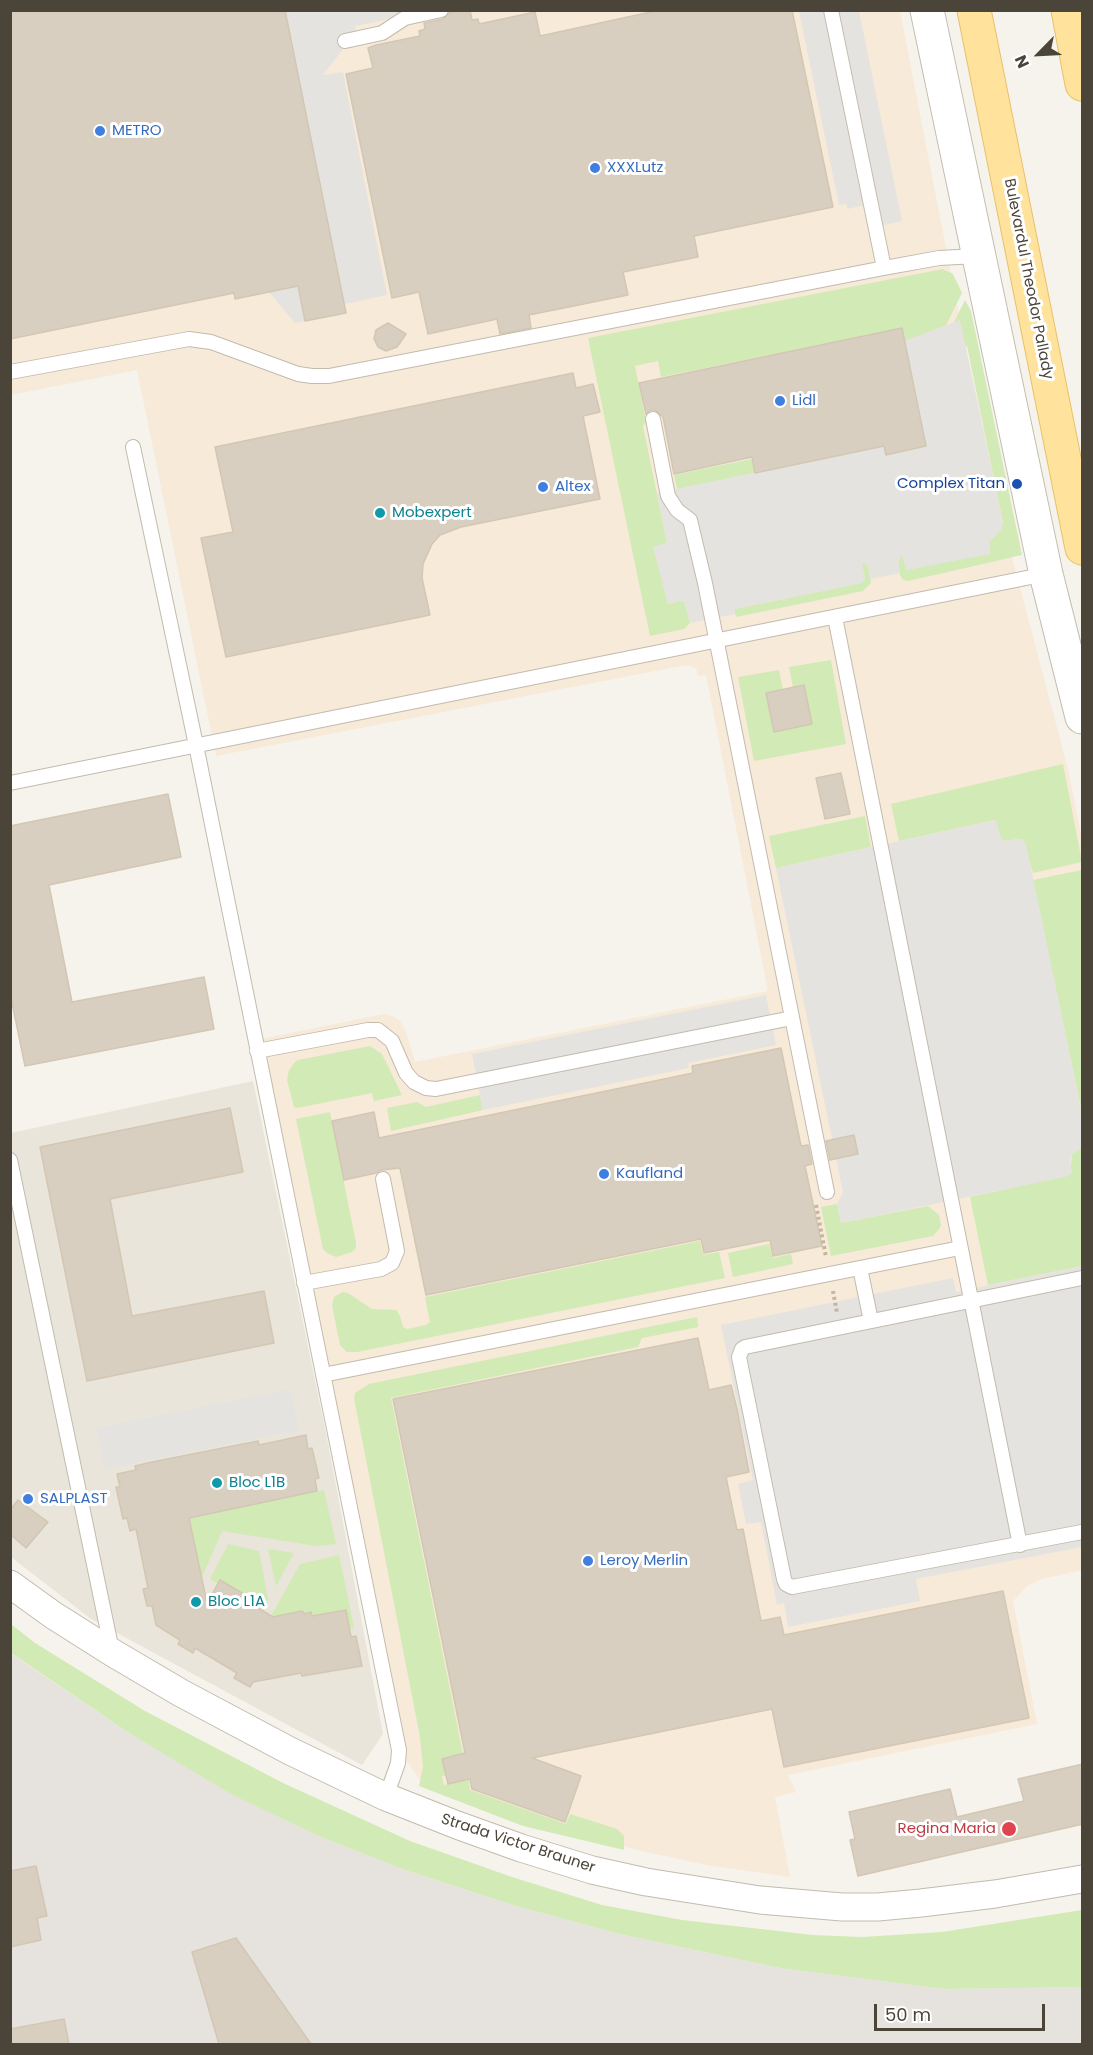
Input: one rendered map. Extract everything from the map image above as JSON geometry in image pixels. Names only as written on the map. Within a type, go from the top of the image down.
[{"type":"main road","name":"Bulevardul Theodor Pallady","points":[[974,10],[1083,548]]},
{"type":"main road","points":[[1068,10],[1082,80]]},
{"type":"street","points":[[927,10],[1046,574],[1083,717]]},
{"type":"street","name":"Strada Victor Brauner","points":[[10,1584],[112,1653],[237,1724],[386,1797],[472,1831],[592,1870],[646,1882],[760,1900],[808,1905],[878,1907],[995,1894],[1083,1879]]},
{"type":"lane","points":[[345,41],[382,33],[405,18],[441,10]]},
{"type":"lane","points":[[831,10],[884,268]]},
{"type":"lane","points":[[10,372],[189,339],[211,342],[298,374],[329,376],[884,268],[939,258],[978,256]]},
{"type":"lane","points":[[653,419],[670,501],[690,520],[717,641],[827,1192]]},
{"type":"lane","points":[[133,447],[196,745],[399,1750],[398,1762],[386,1797]]},
{"type":"lane","points":[[10,783],[1046,574]]},
{"type":"lane","points":[[835,617],[1020,1545]]},
{"type":"lane","points":[[257,1051],[378,1030],[392,1041],[406,1072],[414,1082],[426,1088],[436,1089],[792,1018]]},
{"type":"lane","points":[[10,1160],[112,1653]]},
{"type":"lane","points":[[304,1283],[381,1269],[392,1263],[397,1251],[383,1179]]},
{"type":"lane","points":[[323,1375],[960,1248]]},
{"type":"lane","points":[[860,1268],[871,1321]]},
{"type":"lane","points":[[1083,1278],[745,1347],[740,1353],[740,1363],[786,1584],[792,1587],[1083,1532]]},
{"type":"shaded area","points":[[11,11],[900,11],[960,320],[1013,561],[1068,769],[1082,839],[1082,1570],[1042,1579],[1027,1586],[1013,1601],[1037,1724],[788,1775],[796,1792],[775,1797],[790,1877],[706,1865],[633,1849],[565,1829],[420,1780],[399,1750],[255,1040],[384,1014],[400,1021],[406,1032],[415,1062],[768,991],[706,675],[698,676],[696,668],[686,665],[216,756],[137,370],[11,395]]},
{"type":"shaded area","points":[[212,11],[429,11],[355,26],[359,45],[343,49],[323,75],[343,72],[387,295],[345,304],[346,313],[295,323],[269,292]]},
{"type":"shaded area","points":[[799,11],[859,11],[902,221],[875,227],[870,204],[847,209],[846,204],[839,205]]},
{"type":"shaded area","points":[[960,320],[1003,523],[1001,530],[989,542],[990,554],[906,570],[903,555],[898,560],[900,573],[870,579],[868,565],[862,562],[865,579],[861,583],[735,609],[735,614],[690,623],[684,600],[668,604],[653,547],[667,543],[657,493],[884,446],[886,455],[926,446],[904,341]]},
{"type":"shaded area","points":[[996,820],[1001,839],[1004,841],[1019,839],[1026,844],[1082,1114],[1082,1148],[1072,1154],[1070,1160],[1072,1172],[1065,1177],[841,1223],[837,1204],[843,1192],[776,868]]},
{"type":"shaded area","points":[[766,995],[776,1045],[688,1063],[689,1068],[483,1110],[472,1054]]},
{"type":"shaded area","points":[[253,1081],[327,1438],[383,1734],[362,1765],[91,1619],[11,1557],[11,1133]]},
{"type":"shaded area","points":[[1082,1266],[1082,1547],[916,1579],[920,1601],[788,1627],[784,1603],[777,1605],[761,1522],[746,1524],[738,1484],[753,1480],[721,1325],[953,1278],[956,1292]]},
{"type":"shaded area","points":[[290,1389],[299,1430],[105,1469],[96,1428]]},
{"type":"shaded area","points":[[10,1653],[132,1735],[233,1794],[321,1837],[405,1870],[516,1906],[620,1934],[780,1968],[944,1989],[1082,1987],[1082,2044],[11,2044]]},
{"type":"green space","points":[[943,269],[953,274],[962,293],[932,353],[911,368],[902,328],[661,377],[658,361],[635,366],[646,421],[643,426],[667,543],[654,547],[668,604],[684,600],[690,623],[684,629],[650,636],[588,338]]},
{"type":"green space","points":[[965,300],[971,311],[1022,555],[908,581],[903,580],[898,563],[903,555],[906,570],[990,553],[989,542],[998,533],[1003,523],[967,346],[939,352]]},
{"type":"green space","points":[[752,459],[755,473],[677,489],[674,475]]},
{"type":"green space","points":[[861,562],[868,565],[871,583],[863,591],[736,617],[734,609],[861,583],[865,579]]},
{"type":"green space","points":[[831,660],[846,744],[754,761],[738,677],[779,670],[783,690],[766,693],[774,732],[812,724],[804,686],[793,688],[789,667]]},
{"type":"green space","points":[[1063,764],[1082,862],[1033,873],[1023,840],[1004,841],[1000,839],[995,820],[899,841],[891,804]]},
{"type":"green space","points":[[865,816],[871,847],[776,868],[769,836]]},
{"type":"green space","points":[[1082,870],[1082,1108],[1081,1108],[1033,880]]},
{"type":"green space","points":[[370,1046],[382,1054],[402,1095],[374,1101],[372,1093],[294,1107],[287,1080],[289,1070],[295,1062]]},
{"type":"green space","points":[[480,1095],[483,1110],[391,1131],[387,1108],[417,1102],[426,1107]]},
{"type":"green space","points":[[330,1112],[356,1243],[356,1248],[352,1252],[336,1257],[323,1249],[296,1119]]},
{"type":"green space","points":[[1082,1148],[1082,1266],[988,1285],[970,1197],[1070,1175],[1072,1154]]},
{"type":"green space","points":[[837,1204],[841,1223],[928,1206],[939,1215],[941,1225],[933,1236],[831,1256],[821,1207]]},
{"type":"green space","points":[[700,1241],[703,1255],[719,1252],[725,1278],[357,1352],[347,1352],[340,1345],[332,1305],[334,1297],[343,1292],[372,1309],[396,1310],[403,1327],[407,1329],[430,1322],[425,1297]]},
{"type":"green space","points":[[769,1244],[773,1258],[791,1254],[793,1264],[733,1277],[728,1253]]},
{"type":"green space","points":[[697,1317],[698,1327],[642,1338],[638,1347],[391,1398],[463,1754],[442,1760],[444,1766],[467,1771],[442,1776],[444,1785],[469,1780],[470,1790],[566,1824],[570,1814],[617,1829],[624,1836],[624,1850],[523,1826],[419,1786],[423,1767],[420,1737],[354,1398],[355,1393],[369,1384]]},
{"type":"green space","points":[[324,1490],[336,1544],[316,1546],[222,1531],[203,1575],[200,1574],[189,1518]]},
{"type":"green space","points":[[228,1544],[259,1551],[268,1599],[261,1610],[210,1579]]},
{"type":"green space","points":[[268,1549],[294,1553],[276,1586]]},
{"type":"green space","points":[[339,1555],[354,1628],[349,1629],[345,1610],[293,1619],[278,1624],[271,1616],[300,1564]]},
{"type":"green space","points":[[11,1624],[35,1643],[145,1711],[283,1783],[410,1841],[512,1877],[602,1905],[682,1920],[813,1935],[862,1937],[942,1932],[1082,1910],[1082,1987],[944,1989],[780,1968],[620,1934],[516,1906],[405,1870],[321,1837],[233,1795],[132,1735],[11,1653]]},
{"type":"building","points":[[10,10],[285,10],[346,313],[305,321],[298,286],[235,299],[234,293],[10,339]]},
{"type":"building","name":"XXXLutz","points":[[470,10],[472,20],[478,19],[479,24],[535,12],[540,36],[660,10],[792,10],[833,207],[694,236],[698,257],[623,272],[628,295],[529,315],[531,328],[500,334],[497,319],[428,334],[419,292],[392,298],[346,74],[373,68],[368,48],[420,36],[419,31],[425,29],[424,23],[443,19],[449,13]]},
{"type":"building","points":[[388,323],[406,334],[397,347],[386,351],[378,347],[374,339],[376,330]]},
{"type":"building","name":"Lidl","points":[[902,328],[926,446],[886,455],[884,446],[755,473],[752,457],[674,474],[663,417],[655,410],[646,414],[639,383]]},
{"type":"building","name":"Mobexpert","points":[[573,373],[576,388],[593,384],[600,412],[583,416],[600,499],[461,527],[440,535],[432,544],[423,564],[422,578],[430,615],[226,657],[201,538],[233,532],[215,447]]},
{"type":"building","points":[[804,685],[812,724],[774,732],[766,693]]},
{"type":"building","points":[[841,773],[850,814],[825,819],[816,778]]},
{"type":"building","points":[[168,794],[181,857],[49,885],[72,1002],[204,977],[214,1029],[25,1066],[10,993],[10,826]]},
{"type":"building","name":"Kaufland","points":[[781,1048],[801,1146],[808,1145],[812,1164],[805,1166],[822,1246],[773,1256],[770,1240],[704,1253],[701,1239],[426,1295],[400,1168],[381,1170],[344,1180],[332,1121],[374,1112],[379,1138],[693,1073],[692,1066]]},
{"type":"building","points":[[230,1108],[243,1172],[110,1199],[132,1316],[264,1291],[274,1343],[87,1381],[40,1147]]},
{"type":"building","points":[[854,1135],[858,1154],[830,1160],[826,1141]]},
{"type":"building","name":"Leroy Merlin","points":[[698,1338],[709,1390],[731,1385],[737,1409],[749,1472],[726,1477],[737,1530],[743,1529],[761,1621],[780,1617],[784,1635],[1003,1591],[1029,1718],[784,1767],[772,1709],[532,1758],[581,1776],[565,1822],[472,1789],[470,1779],[448,1784],[442,1759],[465,1753],[393,1399]]},
{"type":"building","points":[[306,1435],[308,1449],[312,1448],[319,1478],[315,1479],[317,1491],[189,1518],[207,1603],[220,1580],[242,1593],[240,1597],[273,1617],[302,1611],[305,1614],[311,1612],[312,1616],[346,1610],[351,1637],[356,1636],[362,1666],[302,1676],[301,1673],[253,1682],[250,1687],[234,1678],[237,1673],[195,1648],[193,1653],[178,1644],[180,1640],[156,1625],[152,1606],[147,1606],[143,1589],[148,1588],[136,1529],[130,1531],[127,1518],[123,1519],[116,1487],[120,1487],[117,1474],[136,1470],[135,1466],[152,1462],[258,1441],[259,1445]]},
{"type":"building","points":[[18,1500],[48,1522],[26,1548],[10,1534],[10,1510]]},
{"type":"building","points":[[1083,1764],[1083,1824],[858,1876],[850,1840],[855,1839],[849,1812],[950,1789],[957,1817],[1024,1801],[1018,1779]]},
{"type":"building","points":[[36,1866],[47,1916],[37,1918],[41,1940],[10,1947],[10,1871]]},
{"type":"building","points":[[236,1938],[311,2044],[219,2044],[192,1952]]},
{"type":"building","points":[[64,2019],[69,2044],[10,2044],[10,2029]]},
{"type":"place","name":"METRO","points":[[100,131]]},
{"type":"place","name":"XXXLutz","points":[[595,168]]},
{"type":"place","name":"Lidl","points":[[780,401]]},
{"type":"place","name":"Complex Titan","points":[[1017,484]]},
{"type":"place","name":"Altex","points":[[543,487]]},
{"type":"place","name":"Mobexpert","points":[[380,513]]},
{"type":"place","name":"Kaufland","points":[[604,1174]]},
{"type":"place","name":"Bloc L1B","points":[[217,1483]]},
{"type":"place","name":"SALPLAST","points":[[28,1499]]},
{"type":"place","name":"Leroy Merlin","points":[[588,1561]]},
{"type":"place","name":"Bloc L1A","points":[[196,1602]]},
{"type":"place","name":"Regina Maria","points":[[1009,1829]]}]
